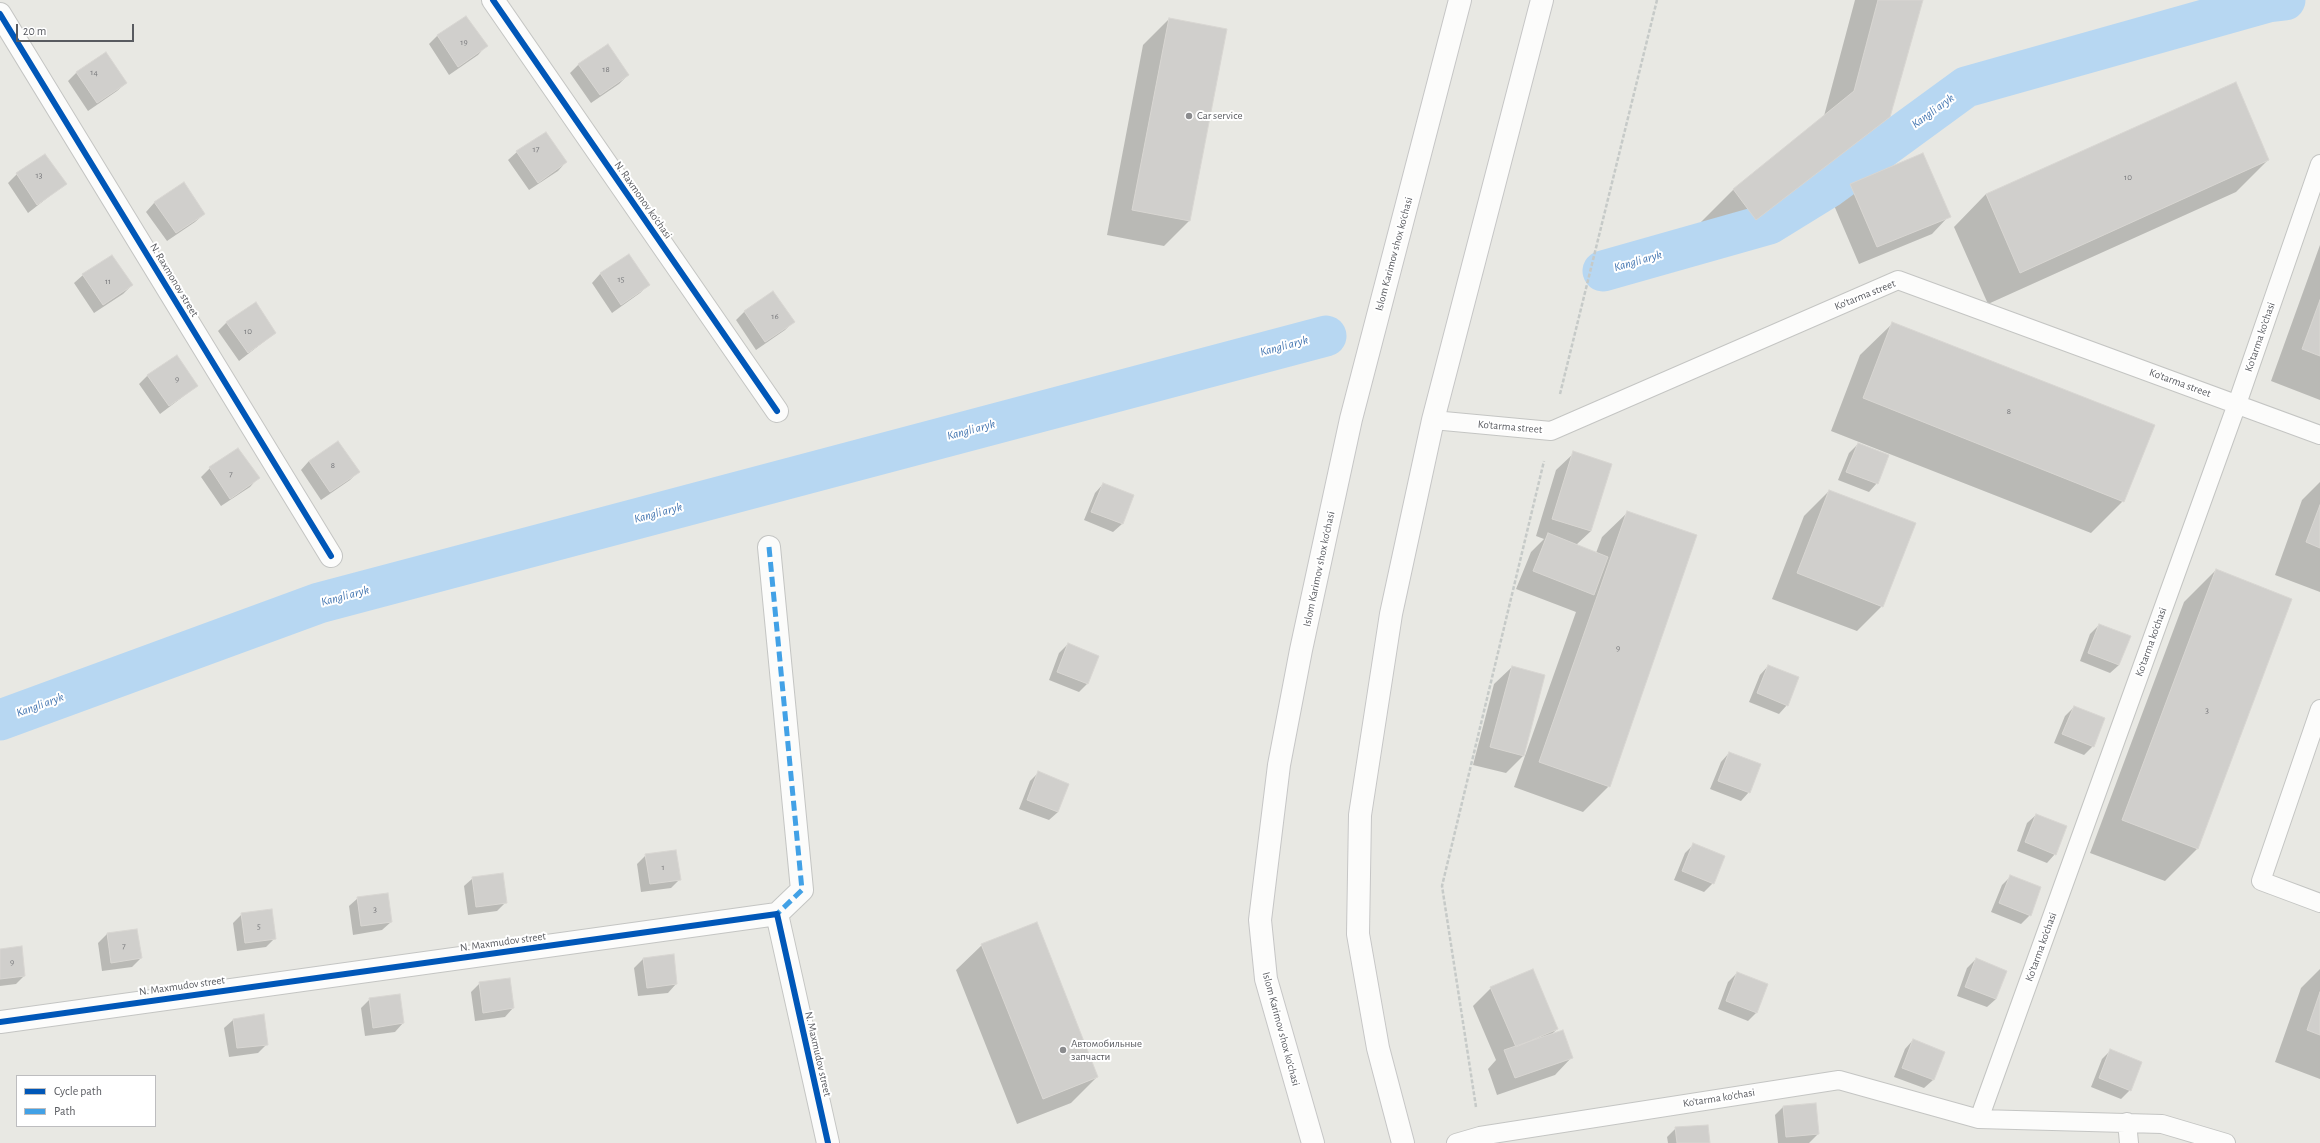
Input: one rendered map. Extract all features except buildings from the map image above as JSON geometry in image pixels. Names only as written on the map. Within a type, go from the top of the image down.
[{"type":"street","name":"N. Raxmonov ko'chasi","points":[[493,0],[777,411]]},
{"type":"street","name":"Islom Karimov shox ko'chasi","points":[[1313,1143],[1266,979],[1260,920],[1280,765],[1301,650],[1351,419],[1460,0]]},
{"type":"street","points":[[1403,1143],[1378,1048],[1358,934],[1360,815],[1391,614],[1433,420],[1542,0]]},
{"type":"street","name":"N. Raxmonov street","points":[[0,14],[330,556]]},
{"type":"street","points":[[769,547],[802,890],[777,914]]},
{"type":"street","name":"N. Maxmudov street","points":[[0,1022],[777,914],[828,1143]]},
{"type":"lane","name":"Ko'tarma ko'chasi","points":[[1979,1119],[2237,404],[2320,164]]},
{"type":"lane","name":"Ko'tarma street","points":[[1433,420],[1551,431],[1898,280],[2320,435]]},
{"type":"lane","points":[[2320,709],[2261,881],[2320,903]]},
{"type":"lane","name":"Ko'tarma ko'chasi","points":[[1456,1143],[1480,1136],[1840,1080],[1979,1119],[2162,1124],[2226,1143]]},
{"type":"lane","points":[[2127,1122],[2129,1143]]},
{"type":"path","points":[[1480,1136],[1442,886],[1551,431],[1657,0]]},
{"type":"waterway","name":"Kangli aryk","points":[[1603,271],[1769,224],[1829,187],[1966,87],[2268,2],[2285,0]]},
{"type":"waterway","name":"Kangli aryk","points":[[0,720],[319,603],[1326,336]]},
{"type":"marked path","points":[[769,547],[802,890],[777,914]]},
{"type":"cycle path","points":[[493,0],[777,411]]},
{"type":"cycle path","points":[[0,14],[331,556]]},
{"type":"cycle path","points":[[0,1022],[777,914],[828,1143]]},
{"type":"place","name":"Car service","points":[[1189,116]]},
{"type":"place","name":"Автомобильные запчасти","points":[[1063,1050]]}]
